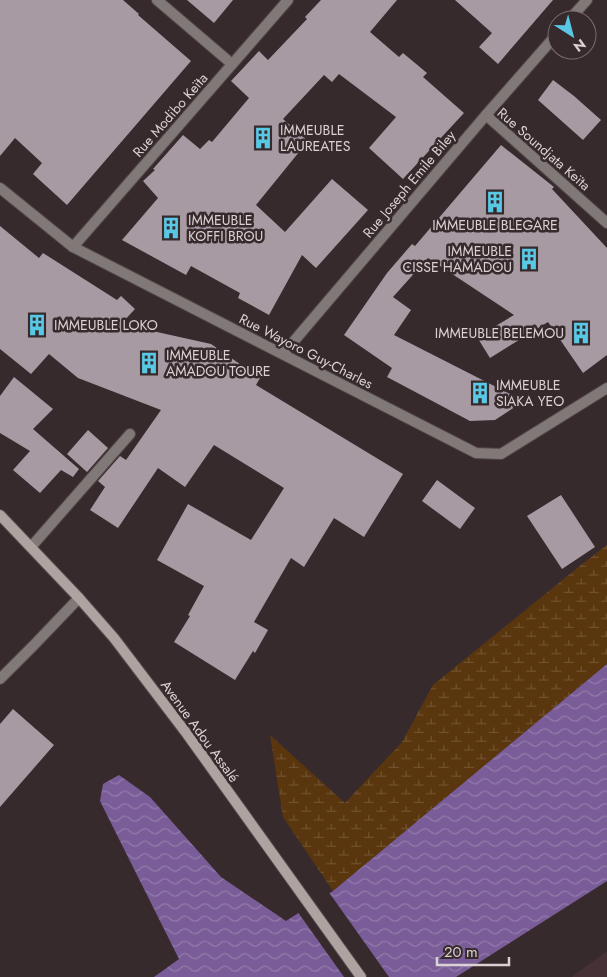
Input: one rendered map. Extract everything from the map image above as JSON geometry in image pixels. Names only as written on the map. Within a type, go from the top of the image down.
[{"type":"street","points":[[157,0],[232,64]]},
{"type":"street","name":"Rue Modibo Keïta","points":[[73,247],[288,0]]},
{"type":"street","points":[[578,10],[587,0]]},
{"type":"street","name":"Rue Joseph Emile Biley","points":[[283,354],[547,45]]},
{"type":"street","name":"Rue Soundjata Keïta","points":[[486,115],[607,222]]},
{"type":"street","name":"Rue Wayoro Guy-Charles","points":[[0,188],[73,247],[476,453],[501,454],[607,388]]},
{"type":"street","points":[[31,547],[130,434]]},
{"type":"street","name":"Avenue Adou Assalé","points":[[0,516],[79,598],[114,638],[187,734],[361,977]]},
{"type":"street","points":[[0,679],[79,598]]},
{"type":"shaded area","points":[[607,951],[607,977],[572,977]]},
{"type":"green space","points":[[607,545],[607,664],[333,891],[283,817],[270,735],[345,803],[402,742],[433,685]]},
{"type":"water","points":[[607,664],[607,881],[456,977],[154,977],[179,959],[100,801],[103,784],[119,775],[150,797],[221,877],[286,921],[333,891]]},
{"type":"pier","points":[[328,891],[389,977],[344,977],[297,911]]},
{"type":"building","points":[[0,0],[123,0],[191,61],[67,205],[33,174],[42,163],[15,138],[0,156]]},
{"type":"building","points":[[187,0],[233,0],[214,23]]},
{"type":"building","points":[[321,0],[397,0],[370,32],[399,57],[403,53],[427,73],[423,77],[464,113],[403,179],[369,148],[396,117],[339,74],[332,82],[324,75],[283,119],[308,141],[256,205],[285,232],[332,179],[368,210],[316,268],[302,255],[269,315],[238,298],[240,293],[191,266],[186,275],[122,240],[158,198],[143,181],[155,170],[153,169],[183,135],[200,149],[209,140],[212,142],[249,98],[231,81],[259,51],[268,60],[307,19],[305,17]]},
{"type":"building","points":[[455,0],[553,0],[498,64],[479,47],[492,33]]},
{"type":"building","points":[[553,80],[601,120],[583,140],[538,100]]},
{"type":"building","points":[[501,145],[554,187],[552,189],[607,248],[607,355],[583,373],[548,322],[490,358],[477,337],[514,315],[428,258],[393,297],[411,310],[394,335],[524,401],[495,420],[470,421],[387,377],[392,368],[344,335],[387,273],[412,244],[415,246]]},
{"type":"building","points":[[0,226],[39,258],[43,253],[117,300],[121,296],[135,309],[121,324],[211,344],[260,378],[256,385],[403,474],[364,537],[334,518],[304,567],[291,558],[254,622],[268,630],[255,653],[253,651],[235,680],[174,642],[190,616],[188,615],[204,586],[157,560],[188,504],[251,540],[284,488],[214,445],[185,487],[158,468],[118,528],[90,510],[105,487],[98,481],[120,456],[126,460],[161,410],[78,378],[49,354],[31,374],[0,349]]},
{"type":"building","points":[[14,377],[53,409],[33,429],[79,469],[73,477],[61,470],[40,493],[13,470],[30,451],[0,433],[0,396]]},
{"type":"building","points":[[88,430],[108,448],[87,472],[67,454]]},
{"type":"building","points":[[437,480],[475,508],[460,529],[422,501]]},
{"type":"building","points":[[561,495],[595,547],[562,569],[527,516]]},
{"type":"building","points":[[13,709],[54,745],[0,807],[0,724]]},
{"type":"place","name":"IMMEUBLE LAUREATES","points":[[263,138]]},
{"type":"place","name":"IMMEUBLE BLEGARE","points":[[495,202]]},
{"type":"place","name":"IMMEUBLE KOFFI BROU","points":[[171,228]]},
{"type":"place","name":"IMMEUBLE CISSE HAMADOU","points":[[529,259]]},
{"type":"place","name":"IMMEUBLE LOKO","points":[[37,325]]},
{"type":"place","name":"IMMEUBLE BELEMOU","points":[[581,333]]},
{"type":"place","name":"IMMEUBLE AMADOU TOURE","points":[[149,363]]},
{"type":"place","name":"IMMEUBLE SIAKA YEO","points":[[480,393]]}]
